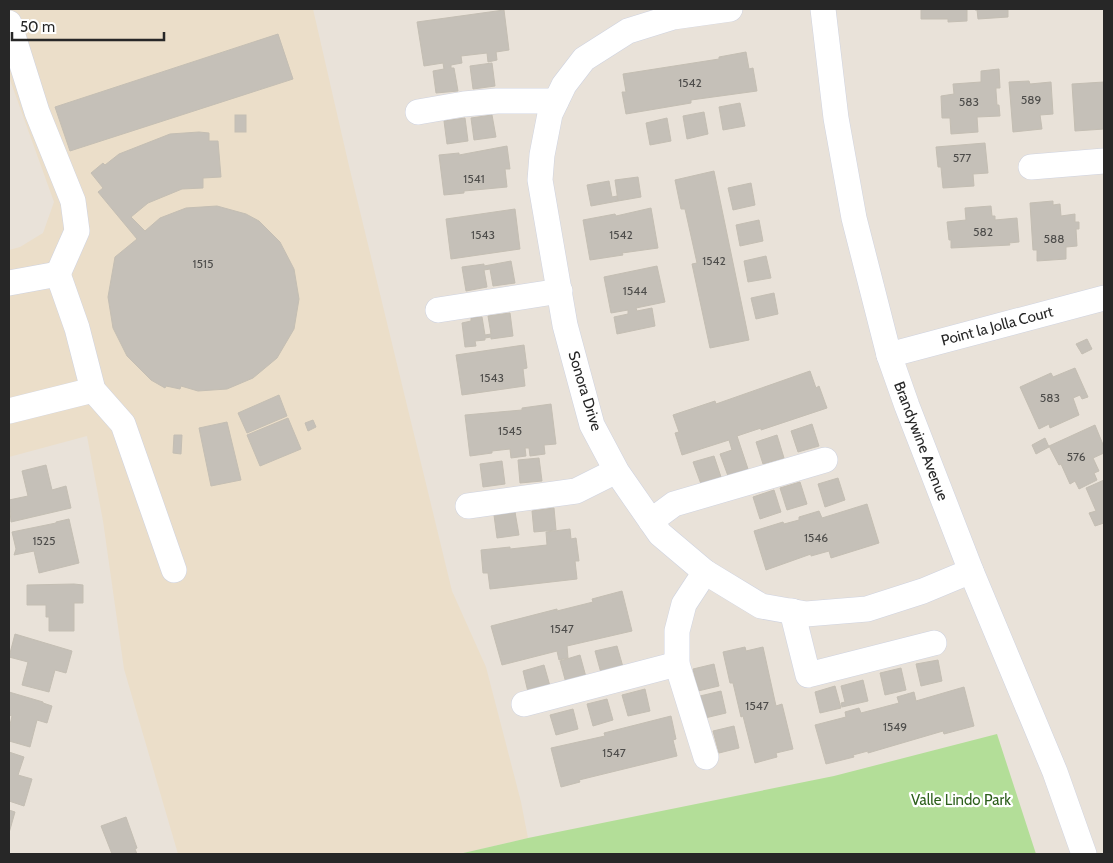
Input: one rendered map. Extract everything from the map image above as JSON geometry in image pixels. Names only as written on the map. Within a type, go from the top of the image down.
[{"type":"street","name":"Sonora Drive","points":[[730,9],[673,13],[628,31],[584,59],[564,85],[550,114],[542,155],[540,180],[565,325],[592,425],[616,471],[660,534],[705,572],[761,606],[806,614],[867,609],[923,591],[971,571]]},
{"type":"street","name":"Brandywine Avenue","points":[[823,9],[836,118],[854,218],[890,354],[906,406],[971,571],[1055,772],[1084,854]]},
{"type":"street","points":[[9,23],[37,112],[73,201],[77,231],[58,274],[78,328],[82,393]]},
{"type":"street","points":[[418,112],[464,104],[498,101],[556,100]]},
{"type":"street","points":[[1031,167],[1104,161]]},
{"type":"street","points":[[9,283],[58,274]]},
{"type":"street","points":[[438,310],[560,291]]},
{"type":"street","name":"Point la Jolla Court","points":[[890,354],[1104,298]]},
{"type":"street","points":[[9,411],[82,393]]},
{"type":"street","points":[[82,393],[124,424],[174,570]]},
{"type":"street","points":[[651,521],[674,504],[825,460]]},
{"type":"street","points":[[468,506],[576,491],[616,471]]},
{"type":"street","points":[[705,572],[684,604],[678,631],[677,664],[706,757]]},
{"type":"street","points":[[792,611],[808,676],[934,644]]},
{"type":"street","points":[[524,704],[677,664]]},
{"type":"shaded area","points":[[9,9],[313,9],[452,591],[486,667],[521,802],[528,838],[459,854],[178,854],[124,669],[103,521],[87,436],[9,457],[9,250],[20,247],[43,233],[54,202],[9,77]]},
{"type":"green space","name":"Valle Lindo Park","points":[[997,734],[1036,854],[459,854],[528,838],[834,776]]},
{"type":"building","points":[[921,9],[967,9],[967,21],[948,22],[948,19],[921,19]]},
{"type":"building","points":[[975,9],[1008,9],[1008,17],[978,19],[977,10]]},
{"type":"building","points":[[504,10],[509,50],[496,52],[497,60],[488,62],[487,53],[461,56],[462,63],[451,65],[451,68],[454,68],[458,91],[436,93],[433,71],[444,69],[443,63],[424,66],[417,22]]},
{"type":"building","points":[[278,34],[293,79],[70,151],[55,107]]},
{"type":"building","points":[[746,52],[749,69],[753,68],[757,91],[691,100],[691,103],[626,114],[622,92],[626,92],[623,74],[719,59],[719,57]]},
{"type":"building","points":[[492,63],[495,86],[473,89],[470,66]]},
{"type":"building","points":[[999,69],[1000,88],[996,88],[996,91],[1000,116],[977,117],[978,132],[951,134],[950,118],[942,118],[941,96],[954,94],[953,84],[981,82],[981,71]]},
{"type":"building","points":[[1029,81],[1030,84],[1051,82],[1053,114],[1040,115],[1042,129],[1013,132],[1009,82]]},
{"type":"building","points":[[1104,82],[1104,129],[1075,131],[1072,84]]},
{"type":"building","points":[[740,103],[745,126],[723,130],[719,107]]},
{"type":"building","points":[[704,112],[708,134],[687,139],[683,116]]},
{"type":"building","points":[[235,115],[246,115],[246,132],[235,132]]},
{"type":"building","points":[[492,115],[496,137],[474,140],[471,118]]},
{"type":"building","points":[[465,118],[468,141],[447,144],[444,121]]},
{"type":"building","points":[[667,118],[671,141],[650,145],[646,123]]},
{"type":"building","points":[[209,133],[209,141],[218,141],[221,177],[203,178],[203,188],[182,189],[148,203],[131,217],[145,231],[160,218],[186,208],[217,206],[246,214],[259,221],[280,242],[294,269],[299,299],[294,329],[277,358],[253,378],[227,389],[198,391],[181,386],[180,389],[166,386],[165,388],[151,380],[127,356],[113,328],[108,297],[115,257],[137,239],[98,192],[103,188],[91,173],[103,163],[105,165],[119,154],[170,134]]},
{"type":"building","points":[[985,143],[988,173],[973,174],[974,186],[943,188],[941,167],[938,167],[936,147]]},
{"type":"building","points":[[507,146],[510,169],[505,169],[507,187],[444,195],[439,155],[459,153],[459,155]]},
{"type":"building","points":[[714,171],[749,340],[710,348],[692,264],[697,263],[685,209],[681,209],[675,180]]},
{"type":"building","points":[[638,177],[641,197],[618,201],[615,180]]},
{"type":"building","points":[[609,181],[612,197],[617,196],[618,201],[591,206],[587,185]]},
{"type":"building","points":[[751,183],[755,205],[733,210],[728,188]]},
{"type":"building","points":[[1053,201],[1053,205],[1060,204],[1061,216],[1075,214],[1075,222],[1079,222],[1079,229],[1076,229],[1077,246],[1066,247],[1066,259],[1037,261],[1037,250],[1033,250],[1030,203]]},
{"type":"building","points":[[991,206],[992,216],[995,216],[995,220],[1017,218],[1019,242],[1009,243],[1010,245],[951,248],[947,222],[966,220],[965,208]]},
{"type":"building","points":[[651,208],[658,248],[590,260],[583,220],[615,214],[616,216]]},
{"type":"building","points":[[515,209],[520,249],[451,259],[446,219]]},
{"type":"building","points":[[759,220],[763,241],[740,246],[736,225]]},
{"type":"building","points":[[766,256],[771,278],[748,282],[744,261]]},
{"type":"building","points":[[511,261],[515,283],[493,286],[490,269],[484,270],[487,287],[466,291],[462,267],[484,264],[484,266]]},
{"type":"building","points":[[657,266],[665,302],[636,308],[637,311],[652,308],[655,326],[617,334],[614,317],[628,314],[628,310],[611,313],[604,277]]},
{"type":"building","points":[[774,293],[778,314],[756,319],[751,298]]},
{"type":"building","points":[[510,313],[513,336],[485,338],[485,340],[475,341],[476,346],[465,347],[462,323],[471,321],[471,318],[482,317],[485,335],[491,334],[488,316]]},
{"type":"building","points":[[1087,339],[1092,349],[1082,354],[1076,344]]},
{"type":"building","points":[[524,345],[527,368],[523,369],[525,386],[462,395],[456,355]]},
{"type":"building","points":[[1075,368],[1088,397],[1082,399],[1080,395],[1073,398],[1079,415],[1050,428],[1049,424],[1039,429],[1020,387],[1051,373],[1053,377]]},
{"type":"building","points":[[810,371],[816,388],[819,386],[827,408],[737,436],[748,469],[728,476],[720,454],[732,450],[729,440],[682,455],[675,433],[679,432],[673,415],[715,401],[716,404]]},
{"type":"building","points":[[279,395],[287,416],[247,433],[238,413]]},
{"type":"building","points":[[551,404],[556,444],[544,445],[545,454],[530,456],[529,448],[525,448],[526,456],[511,458],[510,449],[470,456],[465,415],[522,410],[522,408]]},
{"type":"building","points":[[288,418],[301,449],[260,466],[247,435]]},
{"type":"building","points":[[313,420],[316,427],[308,431],[305,423]]},
{"type":"building","points":[[227,422],[241,480],[211,486],[199,428]]},
{"type":"building","points":[[812,424],[819,446],[798,452],[791,431]]},
{"type":"building","points":[[1095,425],[1104,447],[1104,453],[1093,458],[1099,471],[1094,473],[1097,480],[1079,489],[1075,481],[1070,484],[1061,464],[1059,465],[1049,446]]},
{"type":"building","points":[[174,435],[182,435],[181,454],[173,453]]},
{"type":"building","points":[[777,435],[784,458],[763,464],[756,442]]},
{"type":"building","points":[[1045,438],[1049,447],[1036,454],[1032,445]]},
{"type":"building","points":[[714,456],[721,477],[701,484],[693,462]]},
{"type":"building","points":[[539,458],[542,481],[520,483],[518,460]]},
{"type":"building","points":[[502,461],[505,484],[483,487],[480,464]]},
{"type":"building","points":[[46,465],[52,490],[66,486],[71,508],[11,522],[9,500],[28,496],[22,471]]},
{"type":"building","points":[[838,478],[845,500],[825,507],[818,484]]},
{"type":"building","points":[[1104,480],[1104,523],[1095,526],[1089,513],[1096,511],[1086,488]]},
{"type":"building","points":[[800,482],[807,504],[787,510],[780,488]]},
{"type":"building","points":[[774,490],[781,512],[760,519],[753,497]]},
{"type":"building","points":[[867,504],[879,543],[831,558],[829,551],[811,556],[811,554],[766,570],[754,531],[783,522],[784,524],[799,520],[799,517],[819,511],[822,518]]},
{"type":"building","points":[[554,508],[556,530],[534,532],[532,511]]},
{"type":"building","points":[[515,512],[519,535],[497,538],[494,515]]},
{"type":"building","points":[[69,519],[79,563],[39,573],[34,551],[14,555],[16,549],[12,532]]},
{"type":"building","points":[[570,529],[571,539],[576,538],[579,561],[575,561],[577,579],[490,589],[488,573],[483,573],[481,550],[547,545],[546,532]]},
{"type":"building","points":[[27,585],[83,585],[83,603],[74,603],[74,631],[49,631],[49,617],[46,617],[46,605],[27,605]]},
{"type":"building","points":[[622,591],[632,631],[567,646],[568,658],[559,660],[557,651],[502,665],[491,626],[593,602],[592,599]]},
{"type":"building","points":[[15,634],[72,651],[66,673],[55,670],[49,692],[22,685],[28,662],[9,657]]},
{"type":"building","points":[[617,646],[623,667],[601,673],[595,651]]},
{"type":"building","points":[[745,647],[746,651],[763,647],[776,706],[782,704],[793,749],[776,753],[777,757],[755,763],[733,683],[730,683],[723,652]]},
{"type":"building","points":[[580,655],[586,677],[566,683],[560,661]]},
{"type":"building","points":[[938,660],[942,681],[921,686],[916,664]]},
{"type":"building","points":[[714,664],[719,686],[698,691],[693,669]]},
{"type":"building","points":[[544,665],[550,686],[528,692],[523,671]]},
{"type":"building","points":[[901,668],[906,690],[885,695],[880,673]]},
{"type":"building","points":[[863,680],[868,701],[842,707],[841,703],[845,702],[841,686]]},
{"type":"building","points":[[835,686],[841,708],[820,713],[815,692]]},
{"type":"building","points":[[964,687],[974,726],[944,734],[943,731],[826,764],[815,725],[846,717],[845,712],[859,708],[861,713],[899,703],[897,697],[914,692],[916,701]]},
{"type":"building","points":[[645,689],[650,711],[628,716],[622,695]]},
{"type":"building","points":[[721,691],[726,713],[705,718],[700,696]]},
{"type":"building","points":[[9,692],[52,706],[47,723],[37,720],[30,747],[9,741],[12,716],[9,715]]},
{"type":"building","points":[[607,699],[613,720],[593,726],[587,704]]},
{"type":"building","points":[[573,709],[578,729],[556,735],[550,715]]},
{"type":"building","points":[[671,716],[676,739],[673,740],[677,756],[579,780],[580,782],[561,787],[551,748],[605,736],[604,733]]},
{"type":"building","points":[[734,726],[739,748],[719,753],[713,731]]},
{"type":"building","points":[[9,752],[24,757],[18,775],[32,779],[24,806],[9,801]]},
{"type":"building","points":[[9,810],[15,812],[9,833]]},
{"type":"building","points":[[126,817],[137,848],[135,849],[137,854],[112,854],[101,826]]}]
